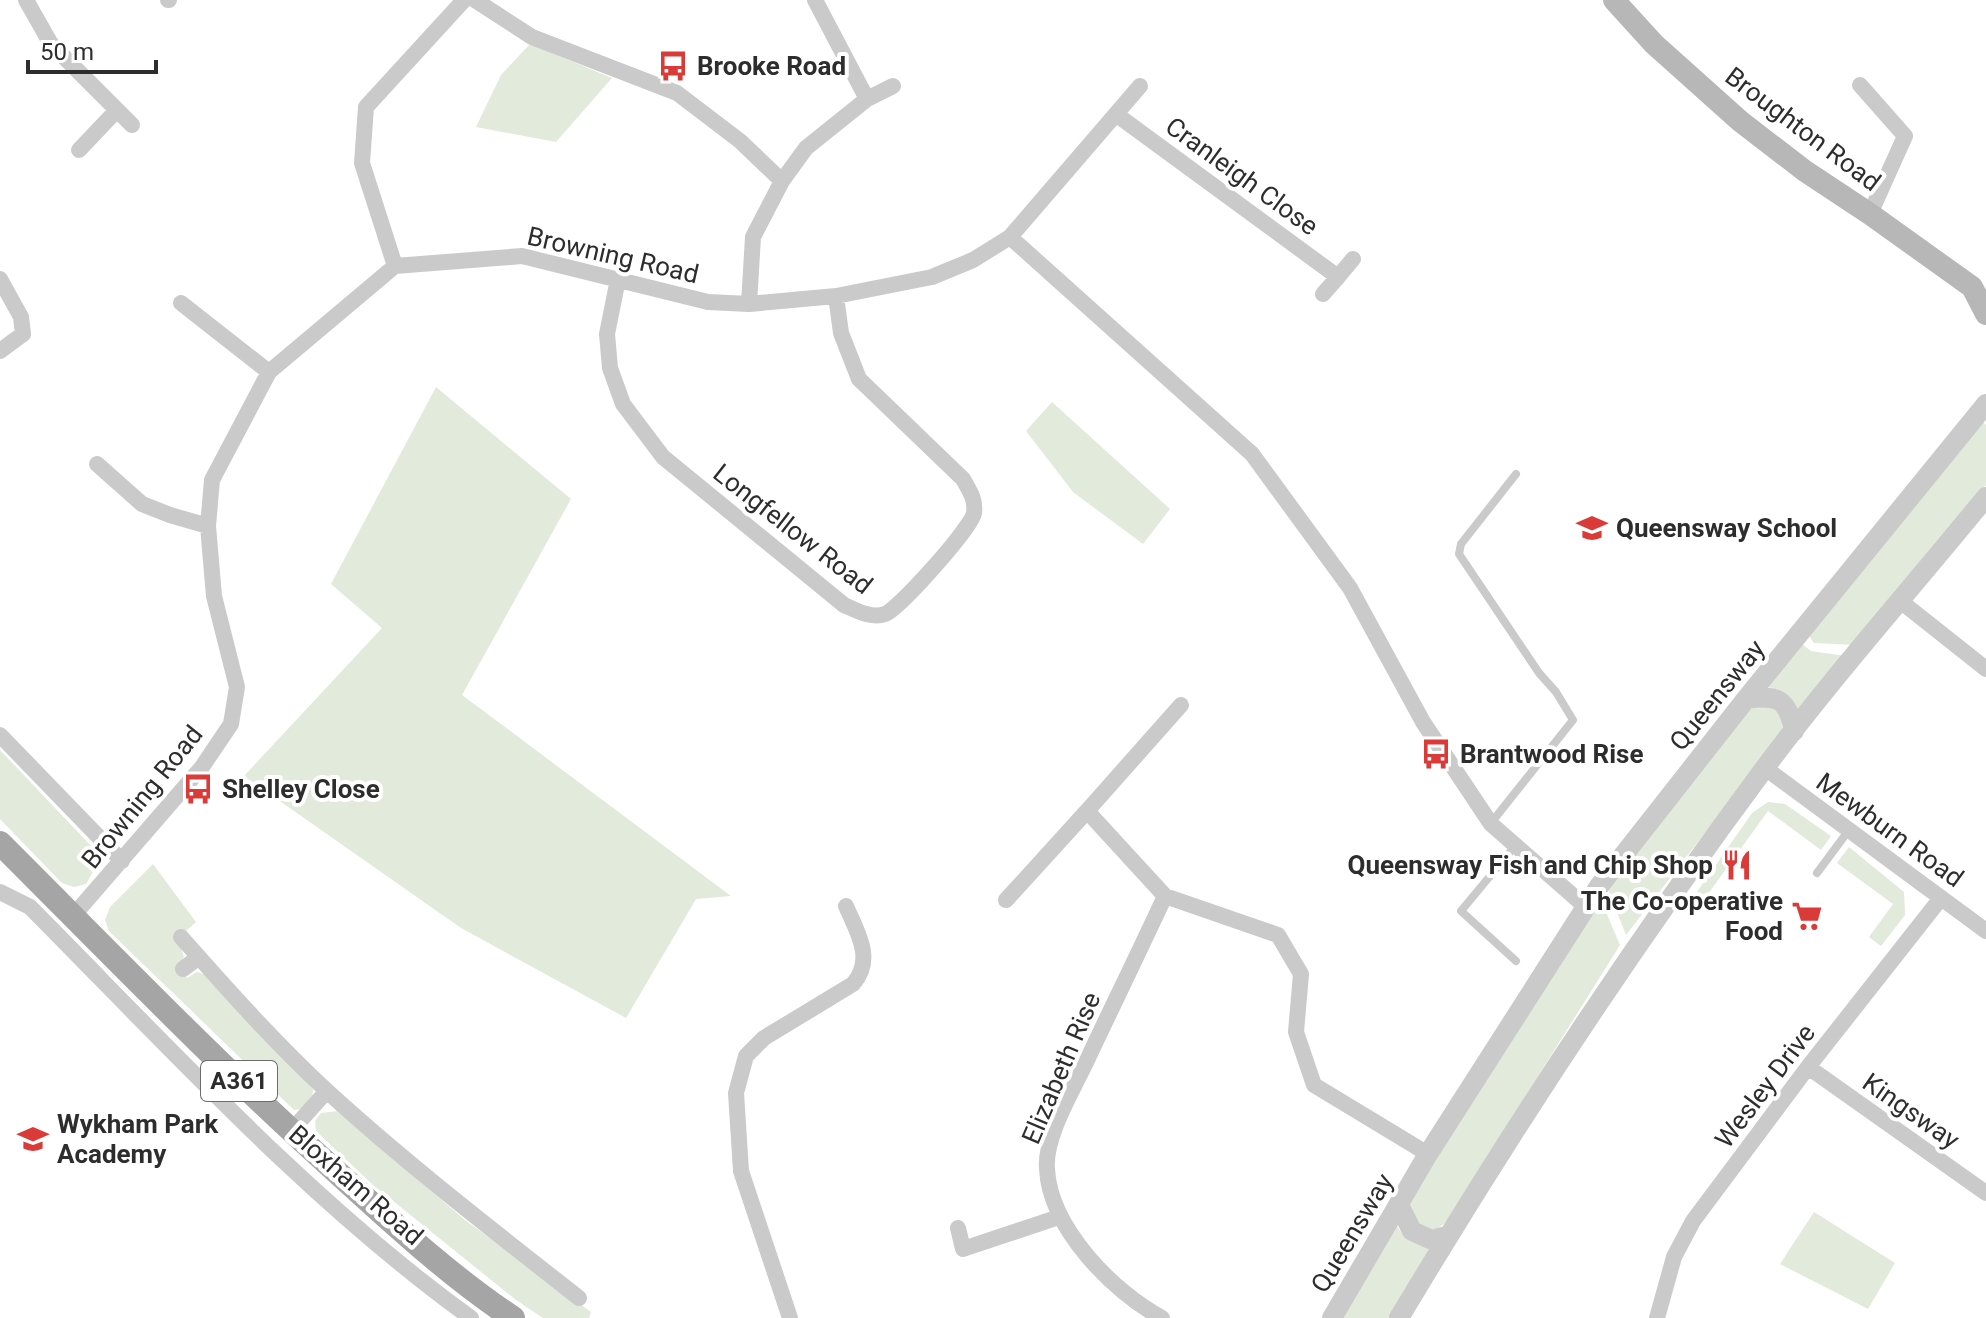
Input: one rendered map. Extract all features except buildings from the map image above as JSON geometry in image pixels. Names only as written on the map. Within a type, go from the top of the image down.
[{"type":"main road","name":"Broughton Road","points":[[1614,0],[1647,38],[1740,121],[1805,171],[1979,287]]},
{"type":"main road","points":[[1979,287],[1986,314]]},
{"type":"main road","name":"Bloxham Road","points":[[0,843],[158,1003],[291,1131],[387,1217],[513,1318]]},
{"type":"street","points":[[26,0],[51,44],[132,125]]},
{"type":"street","points":[[395,266],[362,163],[366,107],[464,0]]},
{"type":"street","points":[[475,0],[532,37],[677,93],[740,141],[782,181]]},
{"type":"street","points":[[815,0],[867,99]]},
{"type":"street","points":[[1860,85],[1905,136],[1870,214]]},
{"type":"street","points":[[749,304],[753,237],[782,181],[806,148],[867,99],[893,86]]},
{"type":"street","name":"Browning Road","points":[[73,916],[202,767],[231,724],[237,687],[214,596],[208,526],[212,480],[269,372],[395,266],[522,256],[708,302],[749,304],[836,296],[932,277],[973,260],[1010,237],[1140,86]]},
{"type":"street","points":[[79,150],[117,110]]},
{"type":"street","name":"Cranleigh Close","points":[[1117,115],[1338,277]]},
{"type":"street","points":[[1010,237],[1252,454],[1350,588],[1423,722],[1491,824],[1587,908]]},
{"type":"street","points":[[1323,294],[1353,259]]},
{"type":"street","points":[[0,279],[21,317],[23,334],[0,351]]},
{"type":"street","name":"Longfellow Road","points":[[618,279],[607,334],[610,368],[623,404],[663,457],[844,605],[865,614],[885,615],[899,604],[966,530],[974,514],[973,494],[963,479],[859,379],[841,333],[836,296]]},
{"type":"street","points":[[181,303],[269,372]]},
{"type":"street","name":"Queensway","points":[[1332,1318],[1428,1154],[1600,885],[1746,699],[1986,404]]},
{"type":"street","points":[[97,464],[142,504],[208,526]]},
{"type":"street","points":[[1399,1318],[1634,947],[1765,768],[1986,497]]},
{"type":"street","points":[[1899,600],[1986,669]]},
{"type":"street","points":[[1746,699],[1774,697],[1791,713],[1794,731]]},
{"type":"street","points":[[1006,900],[1181,705]]},
{"type":"street","points":[[0,735],[122,861]]},
{"type":"street","name":"Mewburn Road","points":[[1765,768],[1986,931]]},
{"type":"street","points":[[1087,811],[1165,896],[1278,935],[1301,974],[1296,1032],[1314,1085],[1428,1154]]},
{"type":"street","name":"Bloxham Road","points":[[0,892],[30,907],[275,1151],[365,1233],[471,1318]]},
{"type":"street","name":"Elizabeth Rise","points":[[1162,1318],[1131,1299],[1106,1275],[1059,1217],[1046,1169],[1048,1150],[1066,1104],[1165,896]]},
{"type":"street","name":"Wesley Drive","points":[[1657,1318],[1674,1257],[1693,1221],[1808,1067],[1941,898]]},
{"type":"street","points":[[790,1318],[741,1171],[736,1093],[746,1056],[764,1038],[859,978],[865,955],[846,906]]},
{"type":"street","name":"Bloxham Road","points":[[181,937],[254,1019],[327,1091],[416,1169],[579,1298]]},
{"type":"street","points":[[183,969],[199,957]]},
{"type":"street","name":"Kingsway","points":[[1808,1067],[1986,1193]]},
{"type":"street","name":"Bloxham Road","points":[[291,1131],[327,1091]]},
{"type":"street","points":[[1399,1205],[1412,1231],[1432,1240],[1449,1235]]},
{"type":"street","points":[[958,1228],[963,1249],[1059,1217]]},
{"type":"lane","points":[[1491,824],[1573,720],[1459,554],[1461,544],[1516,474]]},
{"type":"lane","points":[[1817,873],[1849,830]]},
{"type":"lane","points":[[1515,845],[1461,911],[1516,961]]},
{"type":"green space","points":[[530,44],[612,78],[556,142],[476,127],[501,75]]},
{"type":"green space","points":[[436,387],[571,499],[462,695],[731,896],[696,899],[626,1018],[461,928],[244,776],[382,628],[331,584]]},
{"type":"green space","points":[[1052,402],[1170,509],[1143,544],[1073,492],[1026,431]]},
{"type":"green space","points":[[1980,419],[1986,425],[1986,485],[1854,645],[1814,643],[1807,633]]},
{"type":"green space","points":[[1802,644],[1811,651],[1845,656],[1797,717],[1778,690],[1764,686]]},
{"type":"green space","points":[[1762,702],[1782,715],[1783,732],[1626,935],[1607,887],[1749,707]]},
{"type":"green space","points":[[0,750],[93,848],[100,860],[86,884],[74,887],[62,883],[0,819]]},
{"type":"green space","points":[[1768,802],[1785,804],[1831,836],[1821,850],[1768,811],[1692,916],[1685,909],[1752,813]]},
{"type":"green space","points":[[1849,847],[1904,892],[1905,915],[1881,946],[1869,937],[1893,904],[1837,863]]},
{"type":"green space","points":[[153,864],[196,922],[178,938],[184,957],[177,967],[187,978],[197,972],[209,976],[313,1089],[312,1103],[303,1109],[294,1110],[109,931],[105,920],[110,907]]},
{"type":"green space","points":[[1600,898],[1620,945],[1447,1222],[1432,1232],[1418,1226],[1409,1205],[1477,1090]]},
{"type":"green space","points":[[337,1111],[465,1220],[591,1312],[589,1318],[543,1318],[516,1300],[372,1184],[316,1131],[315,1121],[321,1113]]},
{"type":"green space","points":[[1814,1212],[1895,1263],[1868,1309],[1780,1264]]},
{"type":"green space","points":[[1397,1226],[1405,1236],[1431,1252],[1390,1318],[1340,1318]]},
{"type":"place","name":"Brooke Road","points":[[673,66]]},
{"type":"place","name":"Queensway School","points":[[1592,528]]},
{"type":"place","name":"Brantwood Rise","points":[[1436,754]]},
{"type":"place","name":"Shelley Close","points":[[198,789]]},
{"type":"place","name":"Queensway Fish and Chip Shop","points":[[1737,865]]},
{"type":"place","name":"The Co-operative Food","points":[[1807,916]]},
{"type":"place","name":"Wykham Park Academy","points":[[33,1139]]}]
